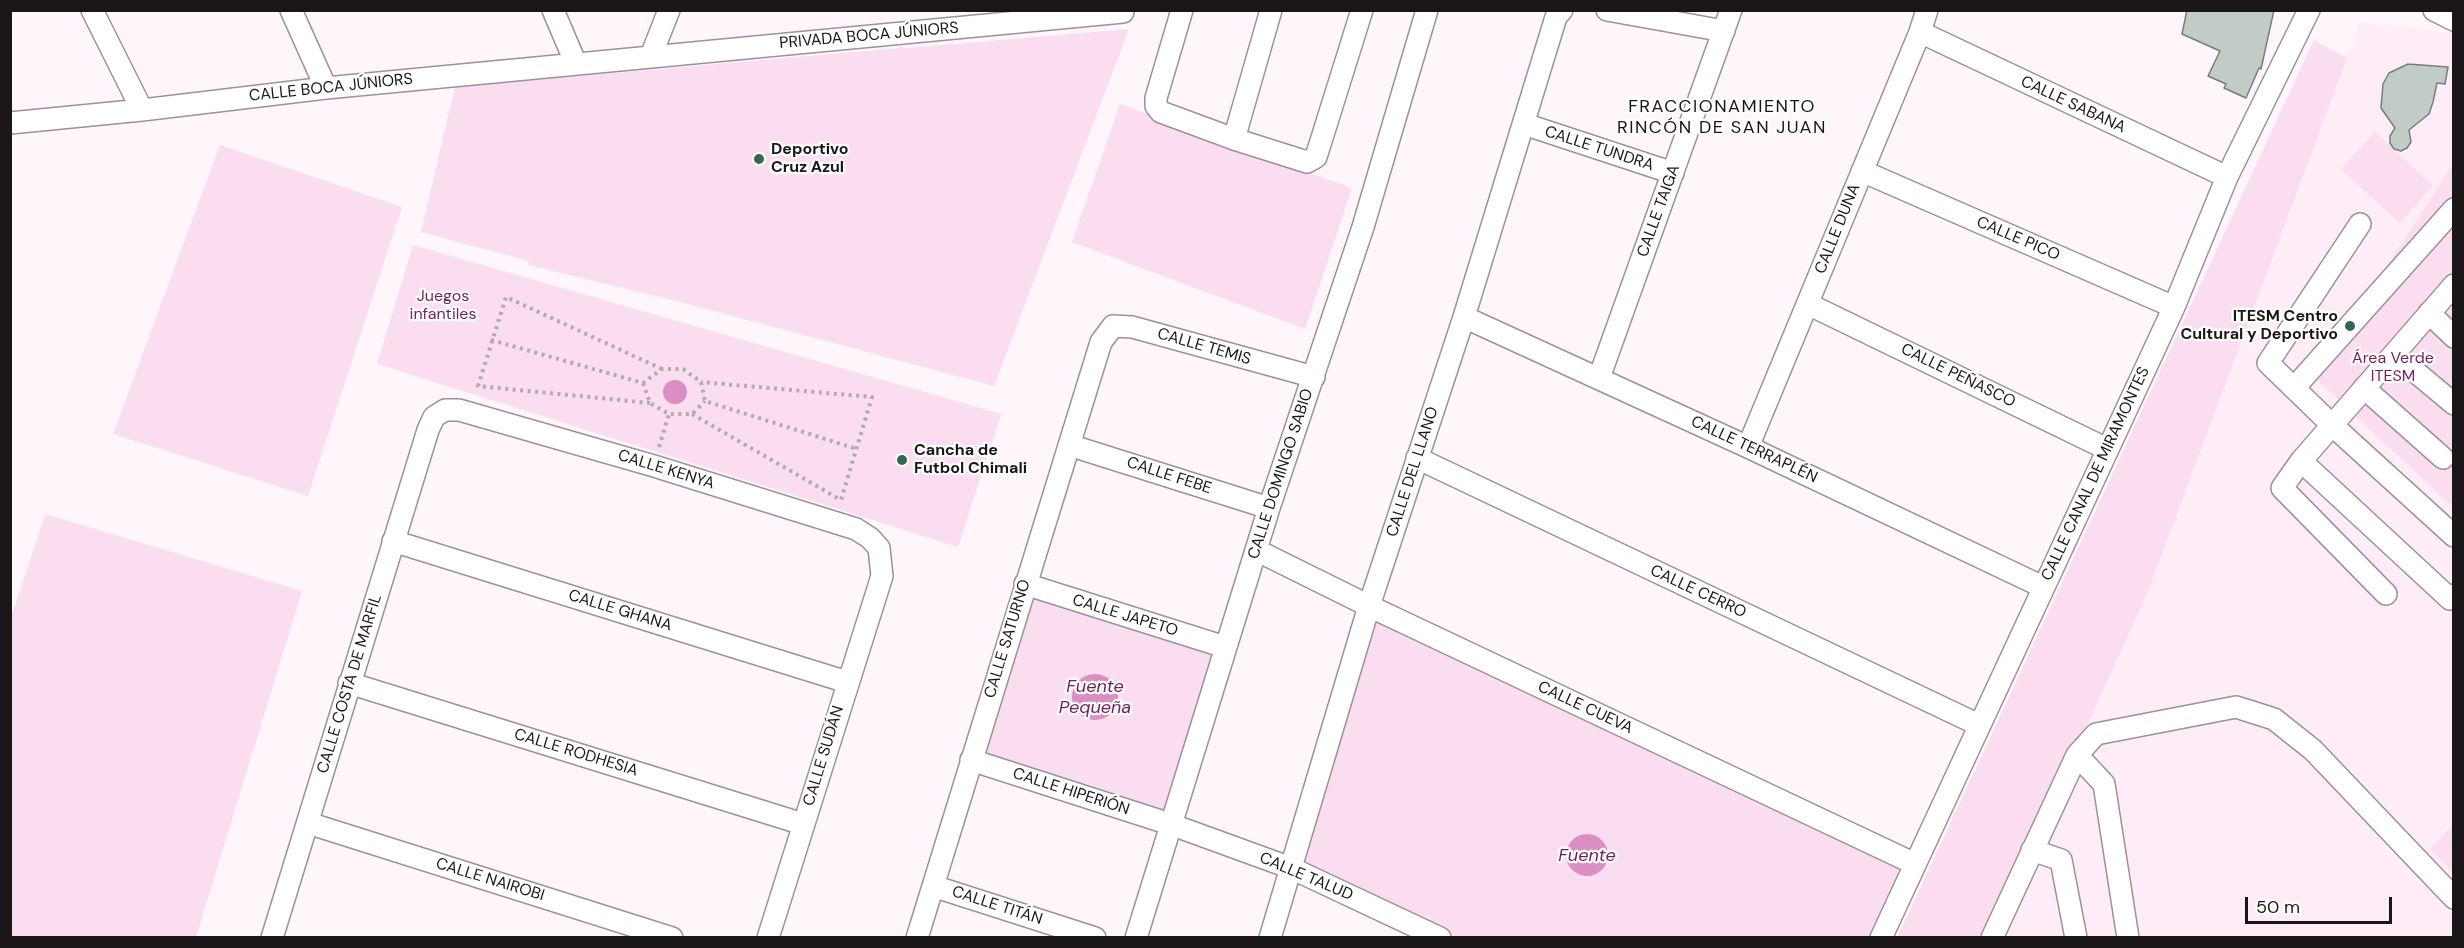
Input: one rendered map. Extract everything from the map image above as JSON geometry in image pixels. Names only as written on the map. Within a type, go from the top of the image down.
[{"type":"street","points":[[92,10],[142,110]]},
{"type":"street","points":[[291,10],[326,88]]},
{"type":"street","points":[[553,10],[576,64]]},
{"type":"street","points":[[651,56],[669,10]]},
{"type":"street","points":[[1182,10],[1155,98],[1155,106],[1161,112],[1233,139],[1307,162],[1316,157],[1362,10]]},
{"type":"street","points":[[1233,139],[1272,10]]},
{"type":"street","name":"CALLE DOMINGO SABIO","points":[[1136,938],[1269,508],[1363,227],[1427,10]]},
{"type":"street","name":"CALLE DEL LLANO","points":[[1270,938],[1369,606],[1464,317],[1556,17],[1562,10]]},
{"type":"street","points":[[1607,10],[1724,32]]},
{"type":"street","name":"CALLE TAIGA","points":[[1599,378],[1731,10]]},
{"type":"street","name":"CALLE DUNA","points":[[1748,447],[1920,32],[1927,10]]},
{"type":"street","name":"CALLE CANAL DE MIRAMONTES","points":[[1881,938],[2174,307],[2227,177],[2309,10]]},
{"type":"street","name":"PRIVADA BOCA JÚNIORS","points":[[651,56],[1123,12]]},
{"type":"street","name":"CALLE SABANA","points":[[1920,32],[2227,177]]},
{"type":"street","name":"CALLE BOCA JÚNIORS","points":[[10,123],[326,88],[651,56]]},
{"type":"street","name":"CALLE TUNDRA","points":[[1524,124],[1673,173]]},
{"type":"street","name":"CALLE PICO","points":[[1862,171],[2174,307]]},
{"type":"street","points":[[2294,388],[2454,209]]},
{"type":"street","points":[[2360,224],[2268,363],[2332,425],[2454,536]]},
{"type":"street","points":[[2386,594],[2282,488],[2301,461],[2454,285]]},
{"type":"street","name":"CALLE PEÑASCO","points":[[1808,304],[2107,449]]},
{"type":"street","points":[[2429,314],[2454,337]]},
{"type":"street","name":"CALLE TERRAPLÉN","points":[[1464,317],[1748,447],[2043,587]]},
{"type":"street","name":"CALLE TEMIS","points":[[1101,342],[1113,326],[1132,327],[1314,377]]},
{"type":"street","name":"CALLE SATURNO","points":[[917,938],[1101,342]]},
{"type":"street","points":[[2394,354],[2454,404]]},
{"type":"street","points":[[2364,388],[2443,458]]},
{"type":"street","name":"CALLE KENYA","points":[[428,429],[434,417],[445,410],[459,410],[654,466],[856,529],[870,538],[879,548],[882,576]]},
{"type":"street","name":"CALLE COSTA DE MARFIL","points":[[272,938],[428,429]]},
{"type":"street","name":"CALLE FEBE","points":[[1069,445],[1269,508]]},
{"type":"street","name":"CALLE CERRO","points":[[1418,458],[1979,725]]},
{"type":"street","points":[[2301,461],[2450,599],[2454,595]]},
{"type":"street","name":"CALLE GHANA","points":[[393,541],[847,682]]},
{"type":"street","name":"CALLE CUEVA","points":[[1256,550],[1369,606],[1915,864]]},
{"type":"street","name":"CALLE SUDÁN","points":[[768,938],[882,576]]},
{"type":"street","name":"CALLE JAPETO","points":[[1025,584],[1225,647]]},
{"type":"street","name":"CALLE RODHESIA","points":[[349,682],[803,824]]},
{"type":"street","points":[[1992,938],[2077,755],[2096,734],[2236,707],[2274,719],[2313,750],[2454,898]]},
{"type":"street","points":[[2077,755],[2104,784],[2128,938]]},
{"type":"street","name":"CALLE HIPERIÓN","points":[[971,760],[1170,824]]},
{"type":"street","name":"CALLE NAIROBI","points":[[308,823],[672,938]]},
{"type":"street","name":"CALLE TALUD","points":[[1170,824],[1291,868],[1440,938]]},
{"type":"street","points":[[2032,850],[2061,860],[2076,938]]},
{"type":"street","name":"CALLE TITÁN","points":[[933,886],[1095,938]]},
{"type":"path","points":[[506,297],[662,369],[683,369],[701,382],[872,398],[841,500],[692,414],[669,414],[650,403],[478,386],[491,340],[506,297]]},
{"type":"path","points":[[491,340],[643,383]]},
{"type":"path","points":[[643,383],[662,369]]},
{"type":"path","points":[[701,382],[705,401]]},
{"type":"path","points":[[643,383],[650,403]]},
{"type":"path","points":[[692,414],[705,401]]},
{"type":"path","points":[[705,401],[856,449]]},
{"type":"path","points":[[654,466],[669,414]]},
{"type":"shaded area","name":"ITESM Centro Cultural y Deportivo","points":[[2360,22],[2453,33],[2453,937],[1991,938],[2147,594]]},
{"type":"green space","name":"Deportivo Cruz Azul","points":[[1129,29],[994,386],[684,303],[528,265],[529,261],[421,232],[455,87],[899,48],[900,46],[906,48]]},
{"type":"green space","points":[[2314,40],[2347,58],[2147,594],[1991,937],[1897,938]]},
{"type":"green space","points":[[1120,104],[1352,188],[1305,329],[1072,242]]},
{"type":"green space","points":[[2375,132],[2433,186],[2400,223],[2341,169]]},
{"type":"green space","points":[[220,145],[402,207],[308,496],[113,434]]},
{"type":"green space","name":"Área Verde ITESM","points":[[2453,164],[2453,507],[2315,378]]},
{"type":"green space","name":"Juegos infantiles","points":[[413,245],[1001,414],[958,547],[377,364]]},
{"type":"green space","points":[[45,514],[302,591],[196,937],[11,937],[11,618]]},
{"type":"green space","points":[[1026,586],[1220,650],[1169,821],[973,759]]},
{"type":"green space","points":[[1370,616],[1906,866],[1873,937],[1458,938],[1299,862]]},
{"type":"green space","points":[[2453,825],[2453,872],[2430,849]]},
{"type":"water","points":[[675,380],[683,384],[687,392],[683,400],[675,404],[667,400],[663,392],[667,384]]},
{"type":"water","name":"Fuente Pequeña","points":[[1095,674],[1111,681],[1118,697],[1111,713],[1095,720],[1079,713],[1072,697],[1079,681]]},
{"type":"water","name":"Fuente","points":[[1587,834],[1595,835],[1602,840],[1607,847],[1607,863],[1602,870],[1595,875],[1587,876],[1579,875],[1572,870],[1567,863],[1566,855],[1567,847],[1572,840],[1579,835]]},
{"type":"building","points":[[2187,10],[2274,10],[2261,69],[2259,68],[2246,98],[2224,88],[2226,84],[2208,76],[2220,51],[2182,34]]},
{"type":"building","points":[[2408,64],[2448,67],[2445,84],[2437,83],[2429,114],[2409,130],[2411,142],[2401,151],[2394,149],[2390,143],[2390,136],[2395,128],[2381,108],[2383,84],[2389,73]]},
{"type":"place","name":"Deportivo Cruz Azul","points":[[759,159]]},
{"type":"place","name":"ITESM Centro Cultural y Deportivo","points":[[2350,326]]},
{"type":"place","name":"Cancha de Futbol Chimali","points":[[902,460]]},
{"type":"district","name":"FRACCIONAMIENTO RINCÓN DE SAN JUAN","points":[[1722,117]]}]
